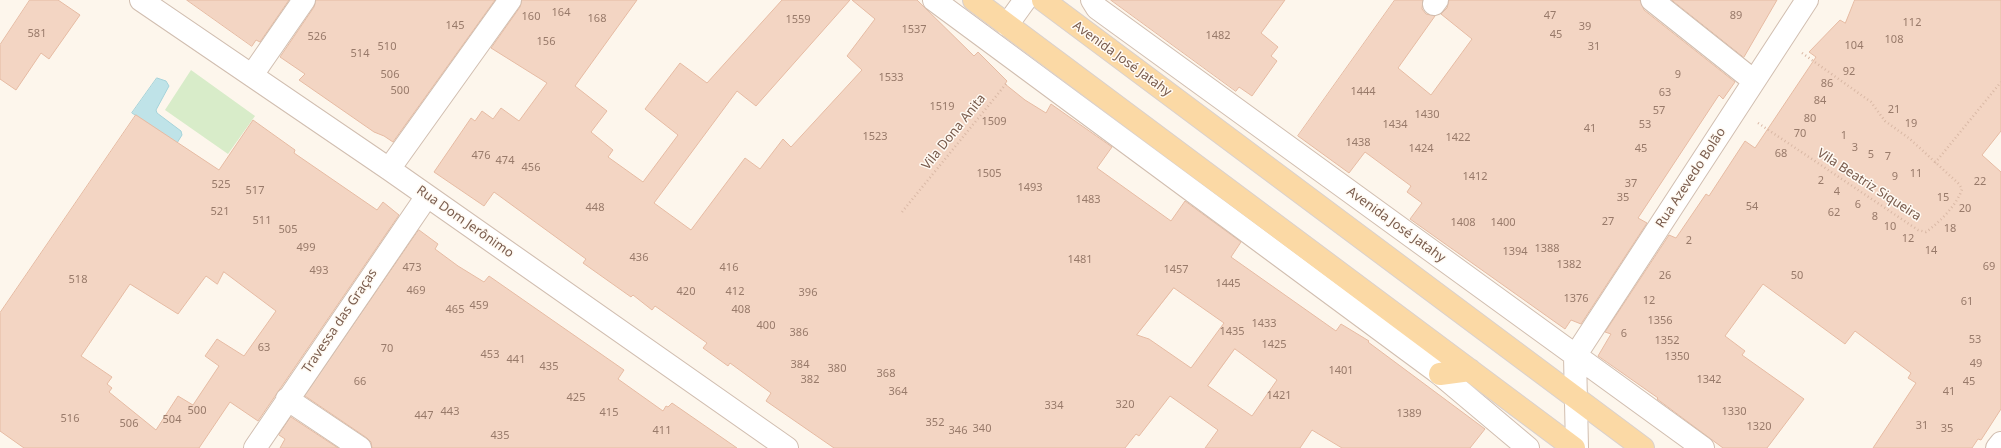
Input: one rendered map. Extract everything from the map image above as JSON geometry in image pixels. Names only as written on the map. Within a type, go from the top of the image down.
[{"type":"main road","points":[[974,0],[1574,448]]},
{"type":"main road","name":"Avenida José Jatahy","points":[[1043,0],[1644,448]]},
{"type":"main road","points":[[1440,374],[1470,370]]},
{"type":"street","name":"Rua Dom Jerônimo","points":[[141,0],[389,169],[787,448]]},
{"type":"street","points":[[252,75],[304,0]]},
{"type":"street","points":[[389,169],[510,0]]},
{"type":"street","points":[[934,0],[1440,374],[1528,448]]},
{"type":"street","points":[[1007,25],[1025,0]]},
{"type":"street","name":"Avenida José Jatahy","points":[[1092,0],[1097,8],[1703,448]]},
{"type":"street","points":[[1652,0],[1754,81]]},
{"type":"street","name":"Rua Azevedo Bolão","points":[[1575,356],[1807,0]]},
{"type":"street","name":"Travessa das Graças","points":[[255,448],[427,196]]},
{"type":"street","points":[[1575,356],[1577,448]]},
{"type":"street","points":[[287,399],[360,448]]},
{"type":"street","points":[[1997,448],[2001,442]]},
{"type":"path","points":[[1782,39],[1871,102],[1885,121],[1910,139],[1936,163],[2001,82]]},
{"type":"path","name":"Vila Dona Anita","points":[[902,212],[1022,64]]},
{"type":"path","name":"Vila Beatriz Siqueira","points":[[1736,109],[1918,230],[1926,232],[1933,227],[1960,197],[1962,189],[1959,184],[1936,163]]},
{"type":"green space","points":[[191,70],[255,116],[228,154],[165,110]]},
{"type":"water","points":[[157,78],[166,81],[169,86],[156,110],[157,113],[181,131],[182,135],[177,143],[132,113]]},
{"type":"building","points":[[30,0],[58,0],[80,15],[49,59],[41,53],[16,90],[0,79],[0,45]]},
{"type":"building","points":[[187,0],[289,0],[260,42],[256,40],[252,46]]},
{"type":"building","points":[[316,0],[495,0],[393,142],[374,132],[299,80],[305,74],[280,57],[314,7]]},
{"type":"building","points":[[522,0],[637,0],[575,86],[607,111],[591,132],[613,150],[608,157],[643,182],[678,135],[645,109],[680,63],[707,83],[782,0],[850,0],[756,106],[737,91],[654,203],[691,230],[745,158],[760,169],[783,139],[791,147],[862,70],[847,56],[875,19],[852,0],[917,0],[974,56],[978,52],[1007,81],[1005,84],[1025,100],[1046,113],[1051,104],[1112,147],[1097,168],[1171,221],[1185,201],[1241,242],[1231,257],[1336,331],[1341,324],[1369,341],[1368,342],[1485,429],[1470,448],[1342,448],[1312,430],[1300,448],[1205,448],[1218,430],[1170,396],[1139,436],[1136,434],[1125,448],[834,448],[766,401],[771,393],[730,363],[728,366],[703,348],[707,343],[655,306],[652,310],[633,295],[631,297],[583,263],[586,259],[494,192],[484,206],[434,172],[471,118],[475,121],[482,111],[493,119],[501,108],[519,121],[547,83],[491,48],[520,7]],"holes":[[[1174,288],[1224,323],[1191,368],[1149,339],[1137,335]],[[1235,349],[1277,380],[1252,416],[1208,386]]]},
{"type":"building","points":[[1111,0],[1285,0],[1261,33],[1278,47],[1271,56],[1277,61],[1252,96],[1239,87],[1236,91]]},
{"type":"building","points":[[1395,0],[1423,0],[1422,9],[1426,14],[1435,16],[1398,68],[1431,95],[1472,39],[1441,14],[1447,8],[1449,0],[1640,0],[1644,10],[1735,82],[1723,99],[1719,95],[1638,218],[1647,223],[1581,324],[1571,320],[1565,329],[1410,219],[1422,203],[1407,192],[1411,186],[1365,152],[1349,173],[1298,136]]},
{"type":"building","points":[[1672,0],[1777,0],[1744,57]]},
{"type":"building","points":[[1855,0],[2001,0],[2001,131],[1982,155],[2001,172],[2001,409],[1981,440],[1978,439],[1972,448],[1873,448],[1916,383],[1908,378],[1911,373],[1855,331],[1845,344],[1763,284],[1725,336],[1745,351],[1742,355],[1804,399],[1767,448],[1723,448],[1657,399],[1658,398],[1598,356],[1611,334],[1605,332],[1669,235],[1676,238],[1706,194],[1709,196],[1745,141],[1755,148],[1816,57],[1809,52],[1840,20],[1845,23]]},
{"type":"building","points":[[136,115],[219,170],[253,120],[295,150],[294,153],[377,210],[383,202],[399,215],[258,421],[230,402],[199,448],[24,448],[0,431],[0,313]],"holes":[[[224,272],[276,311],[244,356],[217,339],[205,356],[219,366],[193,405],[178,396],[156,430],[109,392],[112,388],[107,384],[112,377],[81,356],[130,284],[178,314],[206,276],[217,284]]]},
{"type":"building","points":[[419,230],[438,244],[435,249],[458,266],[484,282],[489,276],[624,370],[618,379],[663,411],[666,406],[668,407],[672,403],[737,448],[372,448],[371,442],[367,438],[305,396]]},
{"type":"building","points":[[291,417],[338,448],[280,448],[285,439],[279,435]]}]
